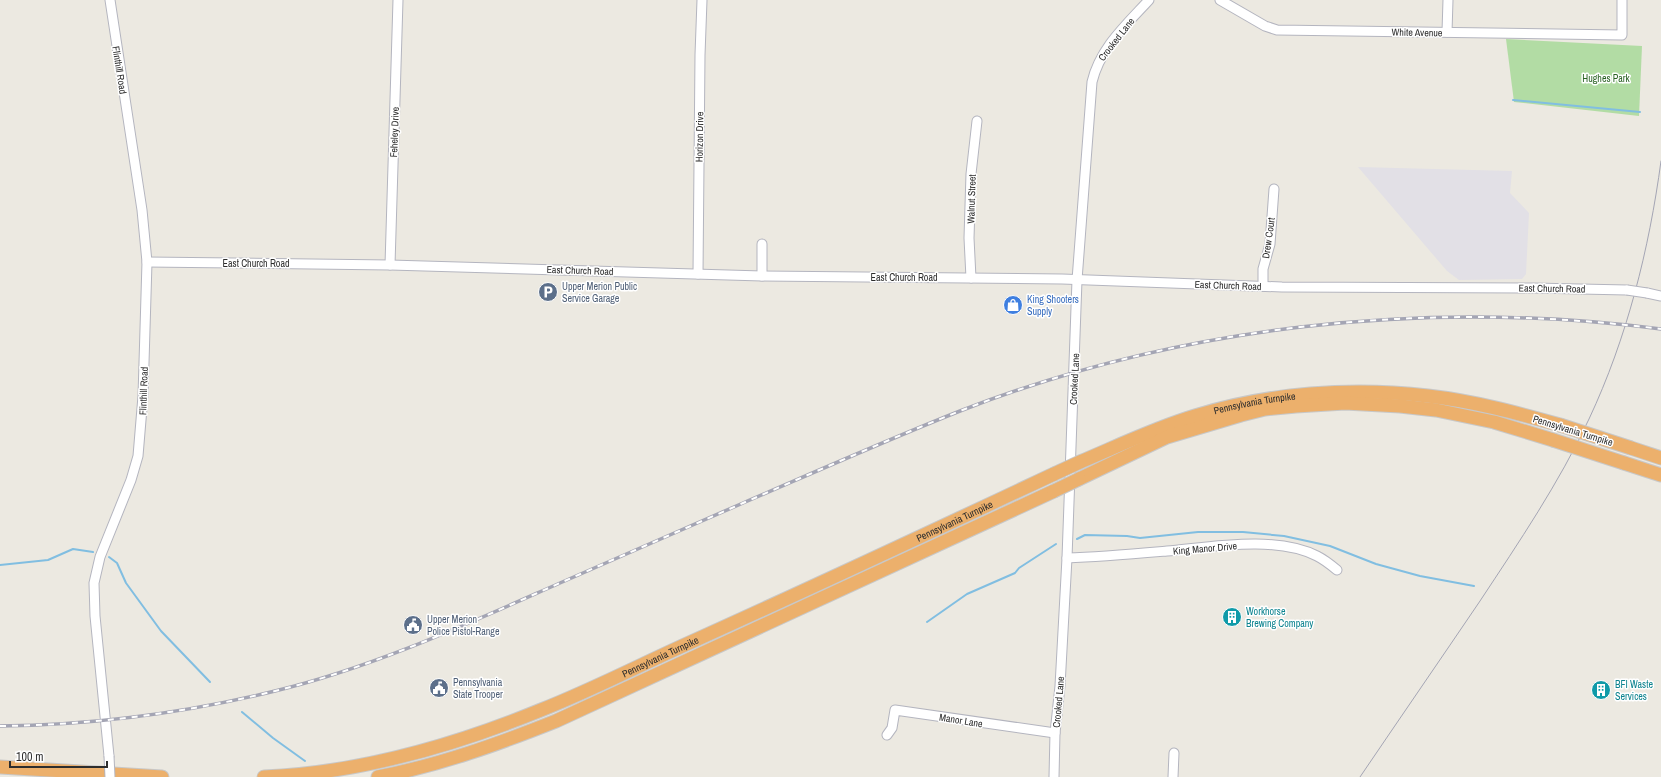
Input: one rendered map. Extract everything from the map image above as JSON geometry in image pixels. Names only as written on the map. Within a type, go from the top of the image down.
[{"type":"highway","name":"Pennsylvania Turnpike","points":[[264,777],[315,773],[371,763],[444,745],[509,722],[574,696],[780,603],[1054,474],[1147,433],[1195,416],[1250,403],[1305,395],[1369,392],[1429,396],[1490,406],[1560,425],[1661,458]]},
{"type":"highway","name":"Pennsylvania Turnpike","points":[[378,777],[414,769],[471,753],[556,721],[1054,491],[1167,437],[1265,409],[1345,403],[1400,406],[1436,410],[1494,422],[1661,475]]},
{"type":"highway","points":[[0,767],[162,777]]},
{"type":"street","name":"Flinthill Road","points":[[110,0],[142,210],[147,262],[143,396],[138,456],[131,480],[100,557],[94,583],[95,616],[110,777]]},
{"type":"street","name":"Feheley Drive","points":[[390,264],[398,0]]},
{"type":"street","name":"Horizon Drive","points":[[698,274],[702,0]]},
{"type":"street","name":"Crooked Lane","points":[[1054,777],[1055,734],[1060,686],[1067,558],[1077,280],[1092,82],[1098,62],[1110,44],[1149,0]]},
{"type":"street","name":"White Avenue","points":[[1220,0],[1265,26],[1277,30],[1622,36],[1622,0]]},
{"type":"street","points":[[1447,32],[1448,0]]},
{"type":"street","name":"Walnut Street","points":[[971,278],[969,238],[971,174],[978,121]]},
{"type":"street","name":"Drew Court","points":[[1263,286],[1263,269],[1270,244],[1274,189]]},
{"type":"street","points":[[762,244],[762,276]]},
{"type":"street","name":"East Church Road","points":[[147,262],[390,264],[762,276],[1077,280],[1263,286],[1627,290],[1661,296]]},
{"type":"street","name":"King Manor Drive","points":[[1067,558],[1111,556],[1257,544],[1296,549],[1313,554],[1338,570]]},
{"type":"street","name":"Manor Lane","points":[[887,735],[892,728],[895,710],[1055,734]]},
{"type":"street","points":[[1173,777],[1174,753]]},
{"type":"shaded area","points":[[1358,167],[1512,171],[1510,193],[1529,213],[1526,274],[1522,279],[1459,280],[1447,271]]},
{"type":"green space","name":"Hughes Park","points":[[1506,39],[1642,46],[1639,116],[1514,102]]},
{"type":"waterway","points":[[1513,100],[1640,112]]},
{"type":"waterway","points":[[1077,539],[1085,535],[1127,536],[1140,538],[1198,532],[1243,532],[1284,536],[1330,546],[1376,564],[1420,576],[1474,586]]},
{"type":"waterway","points":[[927,622],[967,594],[1015,573],[1019,568],[1056,544]]},
{"type":"waterway","points":[[0,565],[48,560],[73,549],[93,552]]},
{"type":"waterway","points":[[109,557],[117,563],[126,583],[161,631],[210,682]]},
{"type":"waterway","points":[[242,712],[273,738],[305,761]]},
{"type":"tram line","points":[[1360,777],[1524,534],[1552,489],[1589,419],[1615,357],[1635,293],[1650,227],[1661,161]]},
{"type":"railway","points":[[0,726],[104,720],[207,706],[275,691],[348,670],[455,629],[905,433],[960,411],[1044,382],[1130,358],[1217,339],[1305,326],[1394,319],[1483,317],[1572,320],[1661,329]]},
{"type":"place","name":"Upper Merion Public Service Garage","points":[[548,292]]},
{"type":"place","name":"King Shooters Supply","points":[[1013,305]]},
{"type":"place","name":"Workhorse Brewing Company","points":[[1232,617]]},
{"type":"place","name":"Upper Merion Police Pistol-Range","points":[[413,625]]},
{"type":"place","name":"Pennsylvania State Trooper","points":[[439,688]]},
{"type":"place","name":"BFI Waste Services","points":[[1601,690]]}]
